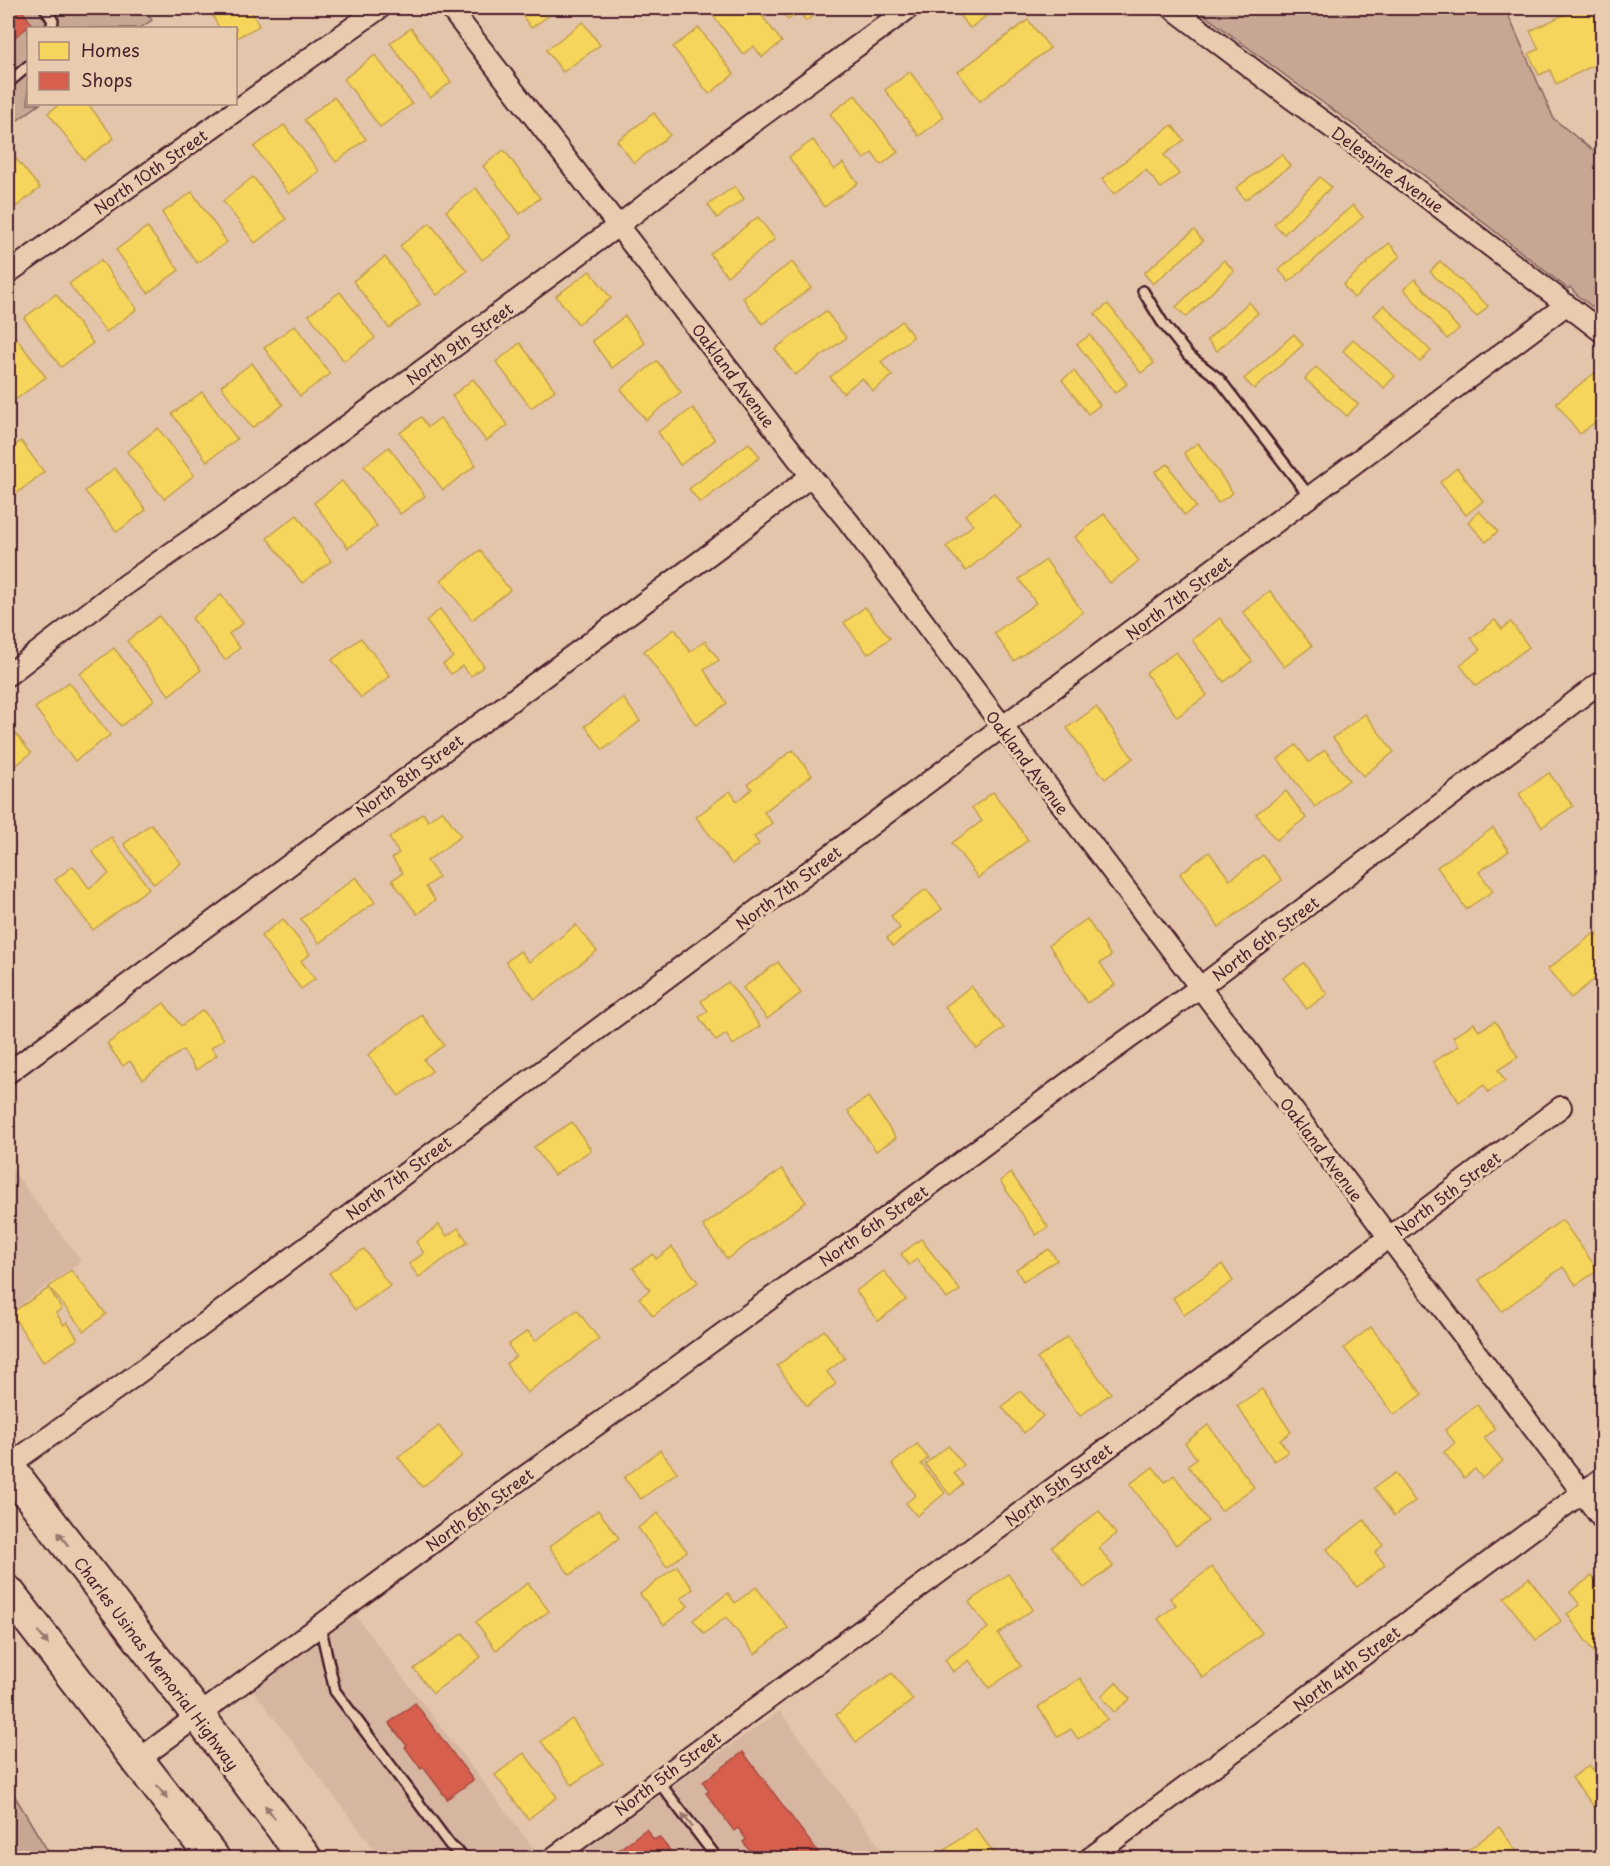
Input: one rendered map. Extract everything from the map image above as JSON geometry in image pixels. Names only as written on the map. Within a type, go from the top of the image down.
[{"type":"highway","name":"Charles Usinas Memorial Highway","points":[[8,1467],[305,1858]]},
{"type":"highway","points":[[8,1592],[213,1858]]},
{"type":"street","name":"North 10th Street","points":[[8,273],[380,8]]},
{"type":"street","name":"Oakland Avenue","points":[[450,8],[848,521],[1602,1519]]},
{"type":"street","name":"North 9th Street","points":[[8,675],[114,593],[230,512],[619,225],[725,142],[909,8]]},
{"type":"street","name":"Delespine Avenue","points":[[1172,8],[1412,186],[1602,333]]},
{"type":"street","name":"North 7th Street","points":[[8,1467],[133,1377],[1566,305]]},
{"type":"street","name":"North 8th Street","points":[[8,1073],[722,545],[811,476]]},
{"type":"street","name":"North 6th Street","points":[[138,1760],[444,1534],[808,1271],[860,1237],[1199,988],[1602,681]]},
{"type":"street","name":"North 5th Street","points":[[553,1858],[1561,1107]]},
{"type":"street","name":"North 4th Street","points":[[1090,1858],[1602,1478]]},
{"type":"lane","points":[[45,8],[53,21],[51,27]]},
{"type":"lane","points":[[8,83],[27,67]]},
{"type":"lane","points":[[1143,291],[1162,322],[1188,355],[1219,380],[1310,497]]},
{"type":"lane","points":[[320,1625],[335,1691],[450,1845],[464,1858]]},
{"type":"lane","points":[[658,1781],[717,1858]]},
{"type":"shaded area","points":[[8,8],[143,8],[152,20],[142,27],[27,27],[27,105],[39,105],[8,127]]},
{"type":"shaded area","points":[[1195,8],[1505,8],[1554,119],[1602,158],[1602,314],[1422,174]]},
{"type":"shaded area","points":[[8,1164],[81,1261],[8,1314]]},
{"type":"shaded area","points":[[355,1615],[538,1854],[532,1858],[381,1858],[253,1690]]},
{"type":"shaded area","points":[[780,1711],[888,1858],[575,1858],[679,1781]]},
{"type":"shaded area","points":[[8,1785],[52,1858],[8,1858]]},
{"type":"building: Homes","points":[[209,8],[250,8],[259,26],[237,37],[237,27],[218,27]]},
{"type":"building: Homes","points":[[517,8],[560,8],[531,28]]},
{"type":"building: Homes","points":[[707,8],[756,8],[782,42],[762,57],[754,46],[743,54]]},
{"type":"building: Homes","points":[[779,8],[823,8],[806,21],[799,12],[788,20]]},
{"type":"building: Homes","points":[[966,8],[997,8],[970,28],[958,14]]},
{"type":"building: Homes","points":[[1578,8],[1595,8],[1602,23],[1602,61],[1556,84],[1550,70],[1539,75],[1529,54],[1539,49],[1530,31]]},
{"type":"building: Homes","points":[[1028,20],[1050,48],[980,101],[958,72]]},
{"type":"building: Homes","points":[[583,22],[600,45],[563,72],[546,50]]},
{"type":"building: Homes","points":[[411,28],[451,82],[430,98],[390,43]]},
{"type":"building: Homes","points":[[699,28],[734,74],[709,94],[673,47]]},
{"type":"building: Homes","points":[[375,55],[412,104],[380,127],[344,79]]},
{"type":"building: Homes","points":[[910,72],[944,117],[919,136],[885,90]]},
{"type":"building: Homes","points":[[855,95],[898,152],[881,165],[872,153],[864,159],[830,114]]},
{"type":"building: Homes","points":[[334,97],[366,139],[336,162],[304,120]]},
{"type":"building: Homes","points":[[59,105],[89,105],[114,138],[84,160],[48,113]]},
{"type":"building: Homes","points":[[654,113],[670,135],[634,163],[617,141]]},
{"type":"building: Homes","points":[[284,125],[319,171],[289,194],[254,147]]},
{"type":"building: Homes","points":[[1172,125],[1184,140],[1164,155],[1179,174],[1161,188],[1146,170],[1114,194],[1102,179]]},
{"type":"building: Homes","points":[[813,140],[834,170],[843,163],[858,183],[824,207],[789,157]]},
{"type":"building: Homes","points":[[8,149],[40,188],[9,212],[8,210]]},
{"type":"building: Homes","points":[[504,150],[540,198],[520,214],[483,166]]},
{"type":"building: Homes","points":[[1282,154],[1290,166],[1245,200],[1236,188]]},
{"type":"building: Homes","points":[[253,177],[286,219],[255,243],[223,201]]},
{"type":"building: Homes","points":[[1320,177],[1331,187],[1284,234],[1274,224]]},
{"type":"building: Homes","points":[[735,186],[744,199],[717,218],[708,205]]},
{"type":"building: Homes","points":[[476,188],[512,237],[482,260],[446,211]]},
{"type":"building: Homes","points":[[192,192],[227,242],[197,263],[162,213]]},
{"type":"building: Homes","points":[[1353,205],[1363,217],[1289,282],[1279,270]]},
{"type":"building: Homes","points":[[758,217],[775,239],[727,276],[710,254]]},
{"type":"building: Homes","points":[[430,223],[467,271],[437,295],[400,246]]},
{"type":"building: Homes","points":[[147,227],[179,270],[148,293],[116,250]]},
{"type":"building: Homes","points":[[1194,230],[1203,241],[1153,284],[1144,273]]},
{"type":"building: Homes","points":[[1389,243],[1400,256],[1354,298],[1343,285]]},
{"type":"building: Homes","points":[[385,257],[420,304],[389,328],[353,281]]},
{"type":"building: Homes","points":[[101,260],[137,309],[106,332],[69,284]]},
{"type":"building: Homes","points":[[1224,260],[1234,271],[1186,317],[1176,307]]},
{"type":"building: Homes","points":[[1440,261],[1488,306],[1477,317],[1430,272]]},
{"type":"building: Homes","points":[[792,262],[811,288],[762,324],[743,298]]},
{"type":"building: Homes","points":[[590,271],[611,298],[578,324],[556,296]]},
{"type":"building: Homes","points":[[1415,279],[1459,329],[1447,339],[1404,289]]},
{"type":"building: Homes","points":[[340,292],[375,338],[344,361],[309,315]]},
{"type":"building: Homes","points":[[56,294],[93,343],[61,367],[24,318]]},
{"type":"building: Homes","points":[[1249,302],[1258,313],[1217,351],[1207,340]]},
{"type":"building: Homes","points":[[1108,304],[1154,363],[1141,373],[1095,314]]},
{"type":"building: Homes","points":[[1384,305],[1431,351],[1420,362],[1374,315]]},
{"type":"building: Homes","points":[[826,311],[846,338],[795,375],[775,349]]},
{"type":"building: Homes","points":[[625,316],[645,343],[612,368],[592,341]]},
{"type":"building: Homes","points":[[902,321],[913,337],[881,362],[892,376],[873,391],[862,378],[843,393],[830,377]]},
{"type":"building: Homes","points":[[295,325],[330,374],[300,396],[264,348]]},
{"type":"building: Homes","points":[[10,330],[46,377],[15,400],[8,390],[8,332]]},
{"type":"building: Homes","points":[[1294,334],[1303,345],[1254,389],[1244,379]]},
{"type":"building: Homes","points":[[1090,335],[1127,384],[1115,393],[1077,344]]},
{"type":"building: Homes","points":[[1353,339],[1395,376],[1384,388],[1343,351]]},
{"type":"building: Homes","points":[[520,343],[555,390],[531,408],[496,362]]},
{"type":"building: Homes","points":[[657,361],[681,392],[646,420],[621,389]]},
{"type":"building: Homes","points":[[252,363],[283,405],[252,428],[221,386]]},
{"type":"building: Homes","points":[[1316,367],[1358,404],[1347,416],[1305,379]]},
{"type":"building: Homes","points":[[1074,371],[1100,405],[1088,414],[1062,380]]},
{"type":"building: Homes","points":[[1596,372],[1602,380],[1602,417],[1580,434],[1556,403]]},
{"type":"building: Homes","points":[[473,379],[508,425],[486,441],[452,396]]},
{"type":"building: Homes","points":[[202,392],[237,439],[207,461],[172,414]]},
{"type":"building: Homes","points":[[693,408],[715,440],[680,465],[658,432]]},
{"type":"building: Homes","points":[[421,417],[428,427],[440,418],[476,465],[443,490],[400,433]]},
{"type":"building: Homes","points":[[158,428],[194,475],[164,499],[127,452]]},
{"type":"building: Homes","points":[[21,441],[44,472],[8,500],[8,451]]},
{"type":"building: Homes","points":[[749,443],[760,457],[700,503],[689,489]]},
{"type":"building: Homes","points":[[1198,443],[1233,493],[1218,503],[1184,453]]},
{"type":"building: Homes","points":[[389,447],[425,496],[400,514],[364,466]]},
{"type":"building: Homes","points":[[1168,464],[1196,507],[1184,515],[1155,472]]},
{"type":"building: Homes","points":[[115,468],[146,510],[117,532],[85,491]]},
{"type":"building: Homes","points":[[1457,468],[1483,501],[1466,515],[1440,482]]},
{"type":"building: Homes","points":[[342,481],[377,526],[348,548],[314,503]]},
{"type":"building: Homes","points":[[994,493],[1021,527],[966,571],[946,547],[973,525],[965,515]]},
{"type":"building: Homes","points":[[1479,511],[1498,531],[1486,542],[1468,522]]},
{"type":"building: Homes","points":[[1104,514],[1139,561],[1110,583],[1075,537]]},
{"type":"building: Homes","points":[[297,515],[331,561],[302,583],[267,538]]},
{"type":"building: Homes","points":[[480,550],[510,590],[472,620],[441,580]]},
{"type":"building: Homes","points":[[1046,560],[1083,612],[1014,661],[994,633],[1036,603],[1019,579]]},
{"type":"building: Homes","points":[[1270,591],[1312,646],[1284,667],[1243,612]]},
{"type":"building: Homes","points":[[221,595],[243,623],[229,634],[240,648],[225,660],[192,618]]},
{"type":"building: Homes","points":[[865,607],[890,638],[868,654],[844,623]]},
{"type":"building: Homes","points":[[440,609],[484,666],[471,676],[462,666],[451,674],[443,664],[453,657],[426,621]]},
{"type":"building: Homes","points":[[159,616],[201,670],[169,695],[127,641]]},
{"type":"building: Homes","points":[[1220,618],[1252,661],[1224,682],[1192,640]]},
{"type":"building: Homes","points":[[1495,620],[1502,629],[1511,622],[1529,647],[1476,686],[1460,665],[1480,650],[1471,638]]},
{"type":"building: Homes","points":[[675,629],[690,652],[705,641],[719,660],[704,670],[727,703],[696,725],[644,651]]},
{"type":"building: Homes","points":[[361,638],[390,676],[361,698],[332,660]]},
{"type":"building: Homes","points":[[114,648],[154,700],[121,726],[80,674]]},
{"type":"building: Homes","points":[[1176,652],[1207,695],[1177,717],[1146,673]]},
{"type":"building: Homes","points":[[69,682],[110,735],[75,761],[35,708]]},
{"type":"building: Homes","points":[[623,698],[640,721],[603,750],[585,726]]},
{"type":"building: Homes","points":[[1096,707],[1133,758],[1105,779],[1067,728]]},
{"type":"building: Homes","points":[[1365,714],[1394,752],[1363,776],[1333,738]]},
{"type":"building: Homes","points":[[11,728],[31,753],[8,772],[8,730]]},
{"type":"building: Homes","points":[[1296,745],[1309,762],[1325,750],[1349,780],[1315,807],[1278,759]]},
{"type":"building: Homes","points":[[793,750],[812,775],[764,812],[772,823],[754,837],[759,844],[732,864],[696,817],[730,791],[737,801],[752,789],[748,784]]},
{"type":"building: Homes","points":[[1549,773],[1573,806],[1542,827],[1519,794]]},
{"type":"building: Homes","points":[[1286,791],[1306,818],[1276,840],[1256,814]]},
{"type":"building: Homes","points":[[993,792],[1028,840],[978,878],[952,843],[982,821],[972,808]]},
{"type":"building: Homes","points":[[442,810],[461,836],[427,861],[439,877],[426,887],[435,900],[417,914],[392,880],[403,873],[392,858],[399,853],[389,838],[423,813],[428,821]]},
{"type":"building: Homes","points":[[151,824],[181,863],[154,884],[124,844]]},
{"type":"building: Homes","points":[[1493,828],[1509,851],[1479,872],[1493,891],[1466,909],[1437,867]]},
{"type":"building: Homes","points":[[111,837],[149,888],[93,930],[55,880],[73,866],[89,888],[109,874],[92,851]]},
{"type":"building: Homes","points":[[1209,852],[1230,880],[1263,855],[1282,880],[1219,927],[1180,874]]},
{"type":"building: Homes","points":[[356,877],[375,902],[319,943],[301,919]]},
{"type":"building: Homes","points":[[926,889],[942,909],[893,946],[887,938],[900,928],[891,916]]},
{"type":"building: Homes","points":[[283,919],[310,954],[301,961],[315,979],[301,989],[261,936]]},
{"type":"building: Homes","points":[[1087,919],[1111,956],[1100,963],[1115,985],[1087,1003],[1049,945]]},
{"type":"building: Homes","points":[[576,925],[597,951],[535,999],[506,962],[520,951],[529,962]]},
{"type":"building: Homes","points":[[1596,932],[1602,941],[1602,973],[1571,998],[1548,969]]},
{"type":"building: Homes","points":[[778,962],[801,993],[767,1019],[743,988]]},
{"type":"building: Homes","points":[[1304,963],[1327,994],[1307,1009],[1283,978]]},
{"type":"building: Homes","points":[[728,982],[760,1026],[733,1045],[726,1034],[716,1041],[699,1017],[708,1011],[701,1001]]},
{"type":"building: Homes","points":[[971,986],[1004,1028],[977,1049],[945,1007]]},
{"type":"building: Homes","points":[[164,1003],[181,1026],[203,1010],[224,1039],[211,1048],[217,1055],[196,1070],[183,1050],[143,1079],[130,1061],[123,1066],[107,1044]]},
{"type":"building: Homes","points":[[422,1015],[444,1045],[424,1060],[432,1071],[399,1096],[368,1055]]},
{"type":"building: Homes","points":[[1495,1021],[1518,1057],[1498,1070],[1505,1081],[1488,1092],[1484,1085],[1459,1102],[1433,1062],[1459,1046],[1453,1037],[1474,1023],[1479,1031]]},
{"type":"building: Homes","points":[[868,1097],[896,1138],[876,1151],[848,1111]]},
{"type":"building: Homes","points":[[572,1122],[591,1150],[554,1175],[534,1147]]},
{"type":"building: Homes","points":[[782,1169],[806,1202],[727,1259],[703,1226]]},
{"type":"building: Homes","points":[[1011,1173],[1048,1227],[1036,1235],[1000,1181]]},
{"type":"building: Homes","points":[[1562,1220],[1598,1270],[1576,1285],[1563,1267],[1502,1311],[1479,1280]]},
{"type":"building: Homes","points":[[439,1225],[447,1236],[458,1228],[468,1242],[419,1277],[409,1264],[424,1253],[416,1242]]},
{"type":"building: Homes","points":[[921,1239],[960,1290],[947,1299],[917,1259],[909,1265],[901,1254]]},
{"type":"building: Homes","points":[[672,1247],[698,1282],[653,1316],[639,1298],[650,1290],[633,1268],[653,1254],[656,1259]]},
{"type":"building: Homes","points":[[364,1249],[390,1286],[355,1310],[329,1273]]},
{"type":"building: Homes","points":[[1049,1249],[1057,1260],[1023,1281],[1016,1269]]},
{"type":"building: Homes","points":[[1222,1264],[1233,1281],[1184,1315],[1173,1298]]},
{"type":"building: Homes","points":[[71,1270],[106,1314],[84,1331],[49,1287]]},
{"type":"building: Homes","points":[[884,1271],[906,1300],[878,1321],[856,1291]]},
{"type":"building: Homes","points":[[49,1288],[62,1309],[56,1313],[64,1325],[67,1322],[78,1339],[43,1362],[11,1313]]},
{"type":"building: Homes","points":[[577,1310],[599,1339],[527,1393],[506,1364],[516,1356],[508,1345],[528,1331],[535,1341]]},
{"type":"building: Homes","points":[[1371,1327],[1422,1394],[1394,1415],[1344,1348]]},
{"type":"building: Homes","points":[[824,1330],[845,1358],[827,1372],[836,1384],[807,1406],[777,1366]]},
{"type":"building: Homes","points":[[1067,1337],[1111,1393],[1080,1416],[1037,1359]]},
{"type":"building: Homes","points":[[1262,1389],[1291,1432],[1280,1440],[1288,1452],[1274,1461],[1237,1406]]},
{"type":"building: Homes","points":[[1020,1391],[1043,1416],[1024,1433],[1002,1407]]},
{"type":"building: Homes","points":[[1477,1405],[1496,1429],[1484,1438],[1503,1461],[1482,1478],[1475,1469],[1464,1478],[1444,1452],[1455,1443],[1445,1430]]},
{"type":"building: Homes","points":[[1208,1425],[1254,1487],[1221,1511],[1188,1466],[1197,1459],[1185,1443]]},
{"type":"building: Homes","points":[[439,1426],[462,1456],[422,1487],[398,1457]]},
{"type":"building: Homes","points":[[917,1444],[928,1458],[921,1464],[945,1493],[917,1516],[906,1503],[916,1495],[892,1464]]},
{"type":"building: Homes","points":[[948,1446],[964,1465],[954,1473],[963,1484],[950,1495],[925,1464]]},
{"type":"building: Homes","points":[[660,1450],[677,1472],[641,1499],[624,1478]]},
{"type":"building: Homes","points":[[1153,1467],[1165,1482],[1174,1475],[1208,1521],[1176,1545],[1130,1484]]},
{"type":"building: Homes","points":[[1395,1473],[1415,1501],[1394,1516],[1374,1488]]},
{"type":"building: Homes","points":[[598,1510],[619,1538],[570,1575],[549,1547]]},
{"type":"building: Homes","points":[[1099,1511],[1116,1534],[1099,1548],[1113,1566],[1084,1588],[1052,1547]]},
{"type":"building: Homes","points":[[658,1513],[687,1551],[667,1567],[638,1528]]},
{"type":"building: Homes","points":[[1364,1520],[1383,1545],[1375,1552],[1385,1565],[1357,1587],[1327,1549]]},
{"type":"building: Homes","points":[[677,1566],[693,1589],[681,1598],[688,1606],[664,1625],[640,1594]]},
{"type":"building: Homes","points":[[1212,1567],[1262,1633],[1203,1678],[1158,1619],[1176,1605],[1170,1598]]},
{"type":"building: Homes","points":[[1008,1574],[1033,1609],[998,1634],[1021,1666],[989,1688],[969,1660],[953,1672],[945,1660],[988,1628],[969,1602]]},
{"type":"building: Homes","points":[[1592,1576],[1602,1591],[1602,1664],[1567,1614],[1580,1605],[1570,1592]]},
{"type":"building: Homes","points":[[1529,1578],[1561,1621],[1536,1640],[1504,1598]]},
{"type":"building: Homes","points":[[528,1583],[549,1611],[496,1650],[476,1622]]},
{"type":"building: Homes","points":[[756,1587],[788,1628],[755,1654],[726,1617],[704,1634],[693,1620],[728,1593],[735,1603]]},
{"type":"building: Homes","points":[[463,1633],[481,1657],[433,1693],[414,1669]]},
{"type":"building: Homes","points":[[892,1673],[913,1700],[856,1742],[836,1715]]},
{"type":"building: Homes","points":[[1080,1678],[1107,1719],[1078,1739],[1071,1729],[1058,1737],[1038,1707]]},
{"type":"building: Homes","points":[[1116,1682],[1130,1699],[1114,1712],[1101,1696]]},
{"type":"building: Homes","points":[[572,1719],[603,1763],[572,1785],[541,1741]]},
{"type":"building: Homes","points":[[524,1753],[557,1797],[528,1819],[495,1775]]},
{"type":"building: Homes","points":[[1589,1765],[1595,1772],[1602,1766],[1602,1810],[1599,1813],[1572,1778]]},
{"type":"building: Homes","points":[[1499,1827],[1518,1853],[1511,1858],[1458,1858]]},
{"type":"building: Homes","points":[[975,1828],[998,1858],[934,1858]]},
{"type":"building: Shops","points":[[8,8],[20,8],[32,24],[8,42]]},
{"type":"building: Shops","points":[[415,1703],[473,1780],[447,1799],[423,1767],[421,1769],[389,1723]]},
{"type":"building: Shops","points":[[743,1752],[820,1855],[815,1858],[755,1858],[743,1842],[746,1839],[738,1828],[734,1831],[706,1793],[709,1791],[703,1782]]},
{"type":"building: Shops","points":[[646,1829],[654,1840],[659,1837],[676,1858],[608,1858]]}]
